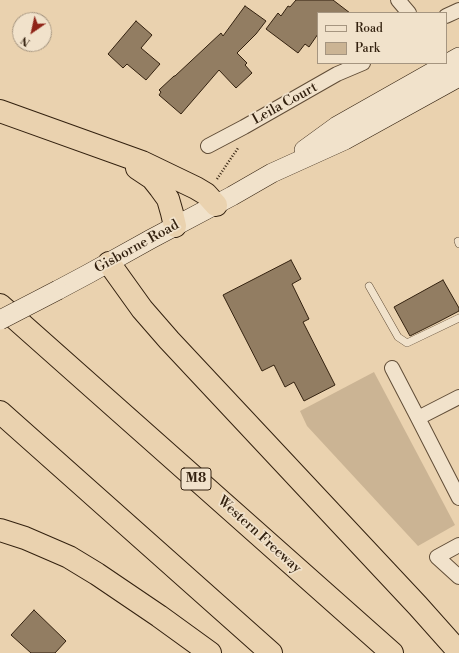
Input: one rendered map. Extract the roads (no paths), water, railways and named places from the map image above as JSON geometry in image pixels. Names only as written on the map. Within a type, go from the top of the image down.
[{"type":"highway","points":[[0,111],[142,162],[221,202]]},
{"type":"highway","points":[[114,153],[152,178],[168,200],[175,226]]},
{"type":"highway","points":[[109,262],[142,309],[169,340],[418,606],[459,652]]},
{"type":"highway","name":"Western Freeway","points":[[0,305],[392,653]]},
{"type":"highway","points":[[0,412],[271,653]]},
{"type":"highway","points":[[0,530],[25,538],[69,557],[160,616],[210,653]]},
{"type":"main road","name":"Gisborne Road","points":[[0,320],[221,202],[272,173],[337,126],[451,69]]},
{"type":"street","points":[[398,0],[408,12]]},
{"type":"street","points":[[447,16],[459,10]]},
{"type":"street","name":"Leila Court","points":[[208,146],[337,74],[361,64]]},
{"type":"street","points":[[392,368],[459,498]]},
{"type":"street","points":[[418,418],[459,397]]},
{"type":"street","points":[[459,545],[438,557],[459,577]]},
{"type":"lane","points":[[369,286],[398,337],[407,343],[459,318]]}]
